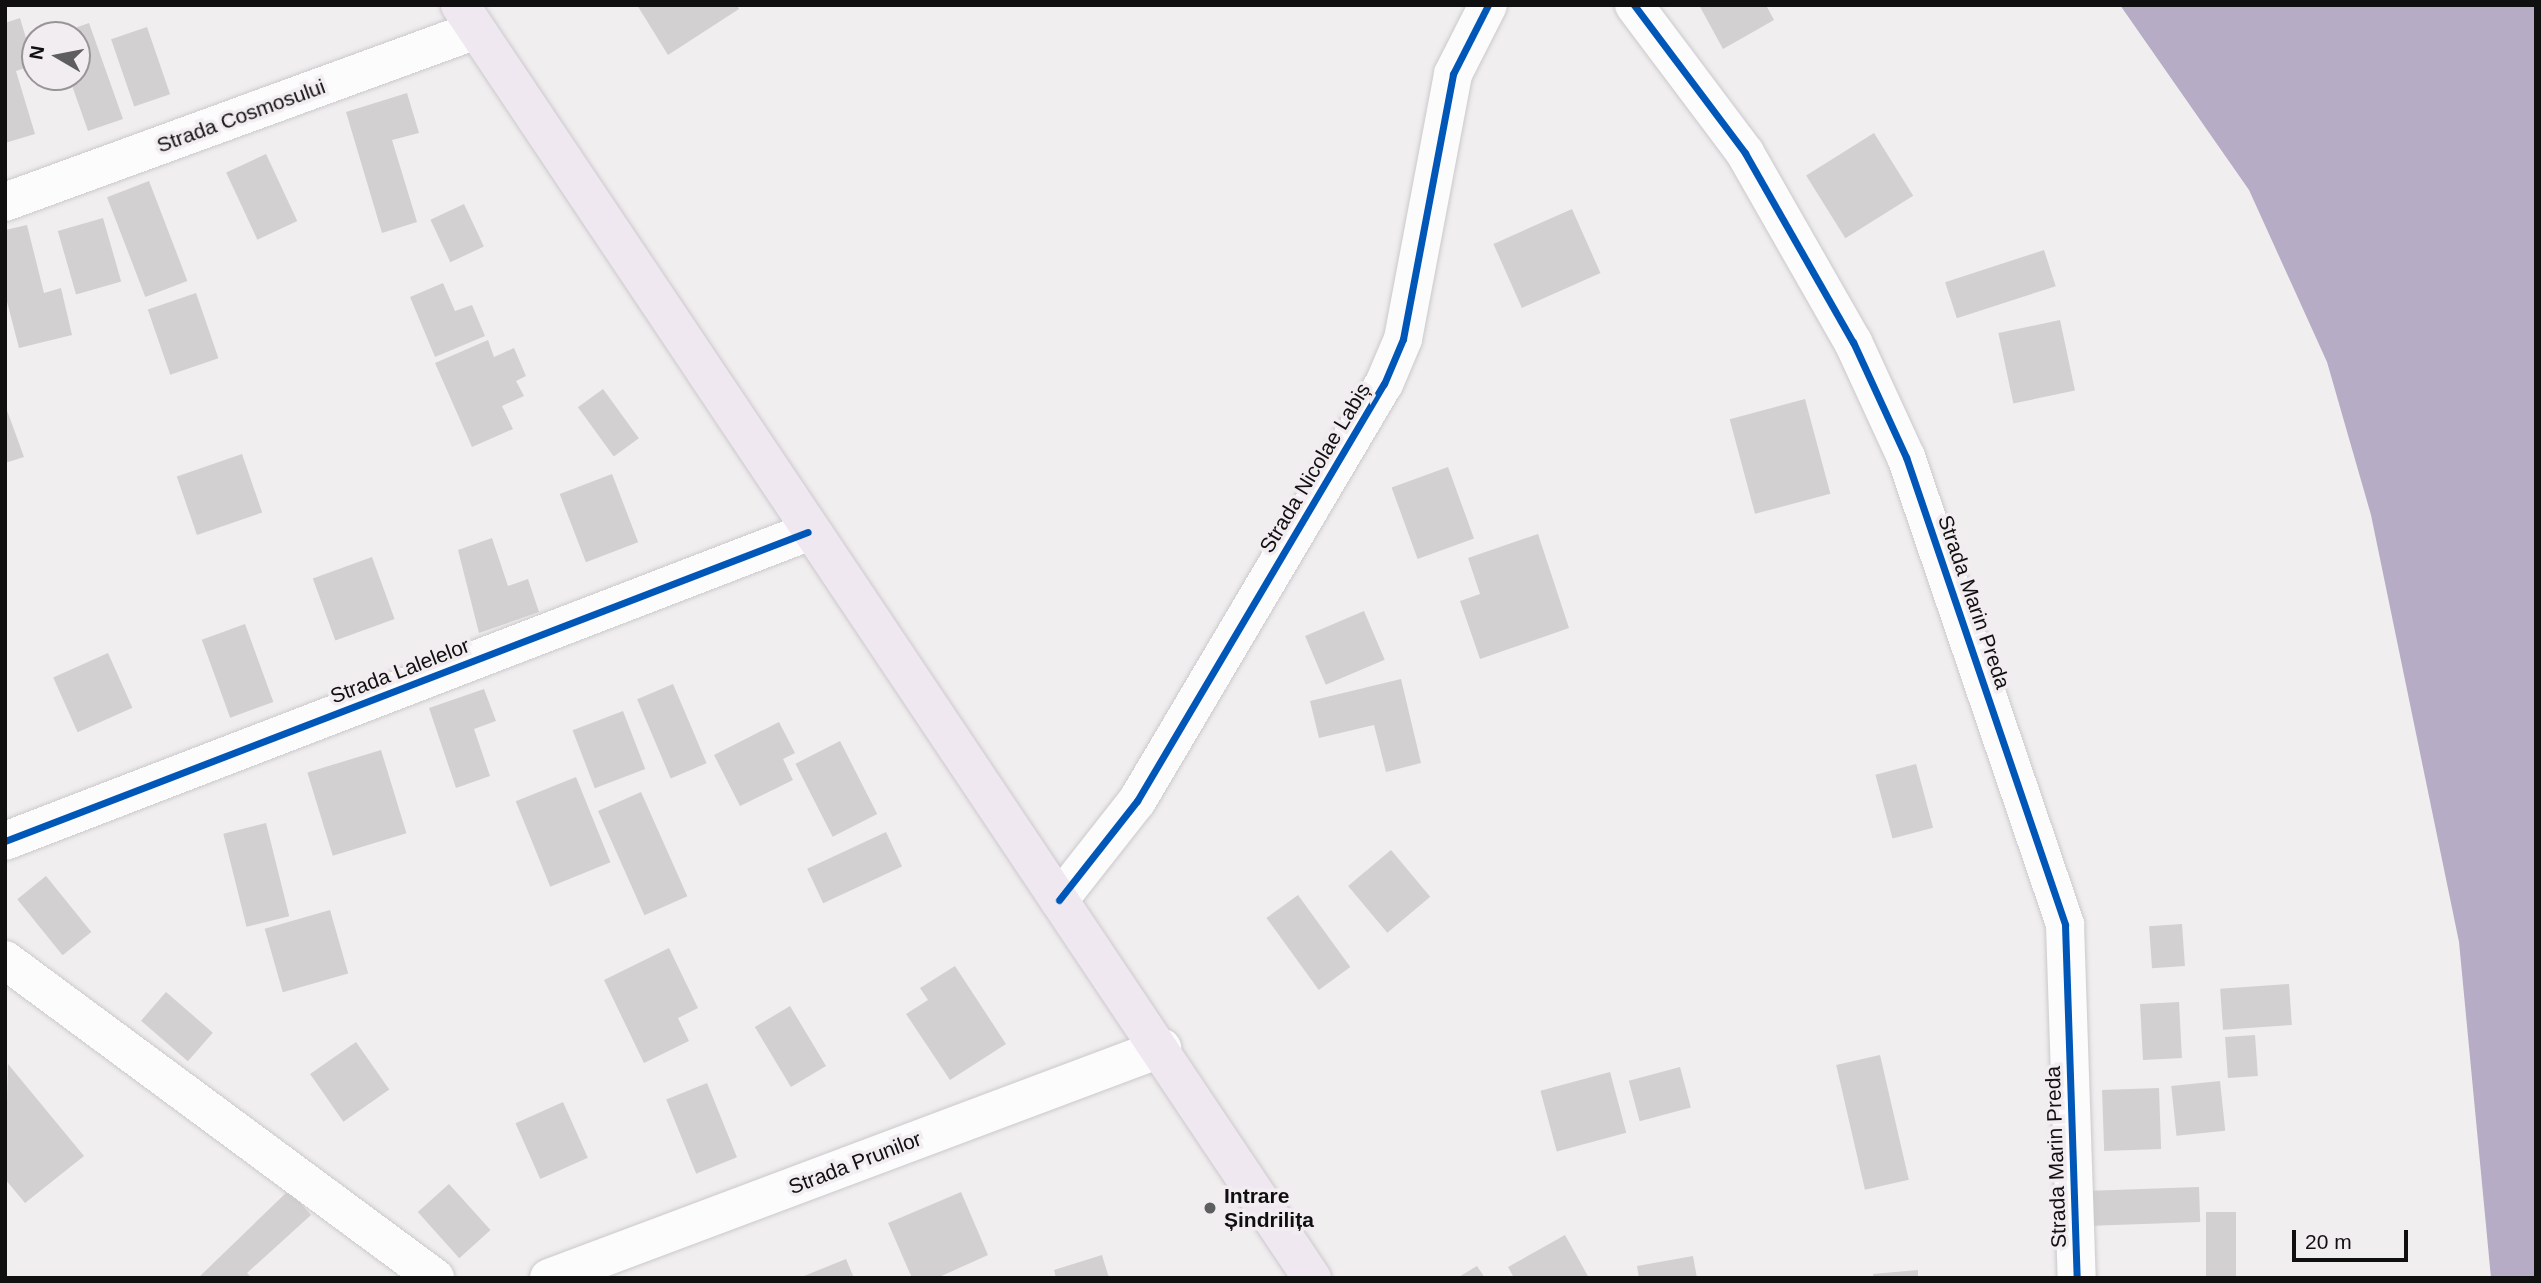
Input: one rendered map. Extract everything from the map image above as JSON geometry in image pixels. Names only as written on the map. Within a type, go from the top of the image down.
[{"type":"highway","points":[[468,18],[808,532],[1162,1048],[1312,1278]]},
{"type":"street","name":"Strada Nicolae Labiș","points":[[1059,900],[1137,802],[1384,384],[1403,339],[1453,74],[1488,5]]},
{"type":"street","name":"Strada Marin Preda","points":[[1634,5],[1745,153],[1853,342],[1906,457],[2064,925],[2077,1278]]},
{"type":"street","name":"Strada Cosmosului","points":[[5,201],[468,18]]},
{"type":"street","name":"Strada Lalelelor","points":[[5,841],[808,532]]},
{"type":"street","points":[[5,960],[435,1278]]},
{"type":"street","name":"Strada Prunilor","points":[[549,1278],[1162,1048]]},
{"type":"shaded area","points":[[2120,5],[2536,5],[2536,1278],[2491,1278],[2459,942],[2371,515],[2327,362],[2249,190]]},
{"type":"building","points":[[637,5],[737,5],[739,9],[668,55]]},
{"type":"building","points":[[1699,5],[1766,5],[1774,20],[1723,49]]},
{"type":"building","points":[[20,18],[21,21],[21,69],[16,71],[35,134],[5,143],[5,23]]},
{"type":"building","points":[[147,27],[170,94],[134,107],[111,39]]},
{"type":"building","points":[[91,29],[123,119],[88,131],[74,91],[91,91]]},
{"type":"building","points":[[407,93],[419,133],[392,140],[417,222],[382,233],[346,112]]},
{"type":"building","points":[[1874,133],[1913,196],[1845,238],[1806,175]]},
{"type":"building","points":[[266,154],[297,221],[257,240],[226,173]]},
{"type":"building","points":[[149,181],[187,281],[145,297],[107,197]]},
{"type":"building","points":[[464,204],[484,247],[450,262],[430,220]]},
{"type":"building","points":[[1572,209],[1600,273],[1522,308],[1493,244]]},
{"type":"building","points":[[103,218],[121,281],[76,294],[58,231]]},
{"type":"building","points":[[27,225],[44,293],[61,288],[72,335],[19,348],[5,294],[5,230]]},
{"type":"building","points":[[2044,250],[2056,286],[1957,318],[1945,282]]},
{"type":"building","points":[[443,283],[455,311],[472,305],[485,336],[435,357],[410,297]]},
{"type":"building","points":[[196,293],[218,358],[170,375],[148,310]]},
{"type":"building","points":[[2060,320],[2075,390],[2013,404],[1998,333]]},
{"type":"building","points":[[488,340],[494,357],[514,348],[526,376],[516,381],[524,396],[502,406],[513,429],[472,447],[435,363]]},
{"type":"building","points":[[603,389],[639,438],[614,457],[578,407]]},
{"type":"building","points":[[1805,399],[1830,494],[1755,514],[1730,419]]},
{"type":"building","points":[[5,405],[24,457],[5,463]]},
{"type":"building","points":[[242,454],[262,513],[197,535],[177,476]]},
{"type":"building","points":[[1448,467],[1474,538],[1418,559],[1392,488]]},
{"type":"building","points":[[612,474],[638,542],[586,562],[560,494]]},
{"type":"building","points":[[1538,534],[1569,628],[1480,659],[1460,601],[1480,594],[1468,558]]},
{"type":"building","points":[[492,538],[508,586],[528,579],[539,612],[479,633],[458,550]]},
{"type":"building","points":[[372,557],[395,619],[335,641],[313,579]]},
{"type":"building","points":[[1364,611],[1385,660],[1326,685],[1305,636]]},
{"type":"building","points":[[245,624],[273,702],[230,718],[202,640]]},
{"type":"building","points":[[108,653],[132,708],[78,732],[53,677]]},
{"type":"building","points":[[1401,679],[1421,763],[1386,772],[1374,725],[1319,738],[1310,701]]},
{"type":"building","points":[[673,684],[707,763],[671,778],[637,699]]},
{"type":"building","points":[[484,689],[496,721],[474,729],[490,776],[456,788],[429,708]]},
{"type":"building","points":[[623,711],[645,769],[595,788],[573,730]]},
{"type":"building","points":[[779,722],[795,753],[783,759],[793,780],[740,806],[714,755]]},
{"type":"building","points":[[840,741],[877,814],[833,837],[795,764]]},
{"type":"building","points":[[381,750],[406,833],[333,856],[307,773]]},
{"type":"building","points":[[1916,764],[1933,828],[1893,839],[1875,775]]},
{"type":"building","points":[[576,777],[610,862],[550,887],[516,801]]},
{"type":"building","points":[[641,792],[687,896],[644,915],[598,811]]},
{"type":"building","points":[[266,823],[289,916],[247,927],[223,834]]},
{"type":"building","points":[[886,832],[902,866],[823,903],[807,869]]},
{"type":"building","points":[[1391,850],[1430,897],[1387,933],[1348,886]]},
{"type":"building","points":[[46,876],[91,932],[63,955],[17,899]]},
{"type":"building","points":[[1298,895],[1350,967],[1319,990],[1266,918]]},
{"type":"building","points":[[330,910],[348,973],[283,992],[265,929]]},
{"type":"building","points":[[2182,924],[2185,966],[2152,968],[2149,926]]},
{"type":"building","points":[[669,948],[698,1008],[678,1018],[689,1041],[644,1063],[604,980]]},
{"type":"building","points":[[955,966],[1006,1044],[950,1080],[906,1014],[928,1000],[920,988]]},
{"type":"building","points":[[2289,984],[2292,1025],[2223,1030],[2220,989]]},
{"type":"building","points":[[166,992],[213,1033],[188,1061],[141,1021]]},
{"type":"building","points":[[2179,1002],[2182,1058],[2143,1060],[2140,1004]]},
{"type":"building","points":[[790,1006],[826,1066],[791,1087],[755,1027]]},
{"type":"building","points":[[2255,1035],[2258,1076],[2228,1078],[2225,1037]]},
{"type":"building","points":[[356,1042],[389,1090],[343,1122],[310,1074]]},
{"type":"building","points":[[1880,1055],[1909,1180],[1865,1190],[1836,1065]]},
{"type":"building","points":[[8,1064],[84,1156],[25,1203],[5,1179]]},
{"type":"building","points":[[1680,1067],[1691,1108],[1640,1121],[1629,1081]]},
{"type":"building","points":[[1610,1072],[1626,1133],[1557,1151],[1540,1091]]},
{"type":"building","points":[[2220,1081],[2225,1131],[2176,1136],[2171,1086]]},
{"type":"building","points":[[707,1083],[737,1157],[696,1174],[666,1099]]},
{"type":"building","points":[[2159,1088],[2161,1149],[2104,1151],[2102,1090]]},
{"type":"building","points":[[563,1102],[588,1158],[540,1179],[515,1123]]},
{"type":"building","points":[[449,1184],[490,1230],[459,1258],[418,1212]]},
{"type":"building","points":[[2199,1187],[2200,1222],[2093,1226],[2092,1191]]},
{"type":"building","points":[[289,1190],[311,1215],[247,1273],[252,1278],[198,1278]]},
{"type":"building","points":[[961,1192],[988,1255],[937,1278],[912,1278],[888,1223]]},
{"type":"building","points":[[2206,1212],[2236,1212],[2236,1276],[2206,1276]]},
{"type":"building","points":[[1565,1235],[1589,1278],[1514,1278],[1508,1267]]},
{"type":"building","points":[[1102,1255],[1109,1278],[1056,1278],[1054,1270]]},
{"type":"building","points":[[1693,1256],[1697,1278],[1639,1278],[1637,1266]]},
{"type":"building","points":[[846,1259],[854,1278],[799,1278]]},
{"type":"building","points":[[1477,1266],[1485,1278],[1457,1278]]},
{"type":"building","points":[[1918,1270],[1918,1278],[1874,1278],[1873,1274]]},
{"type":"cycle path","points":[[1059,900],[1137,801],[1384,384],[1403,339],[1453,74],[1488,5]]},
{"type":"cycle path","points":[[1634,5],[1745,153],[1853,342],[1906,457],[2065,925],[2077,1278]]},
{"type":"cycle path","points":[[5,841],[808,532]]},
{"type":"place","name":"Intrare Șindrilița","points":[[1210,1208]]}]
